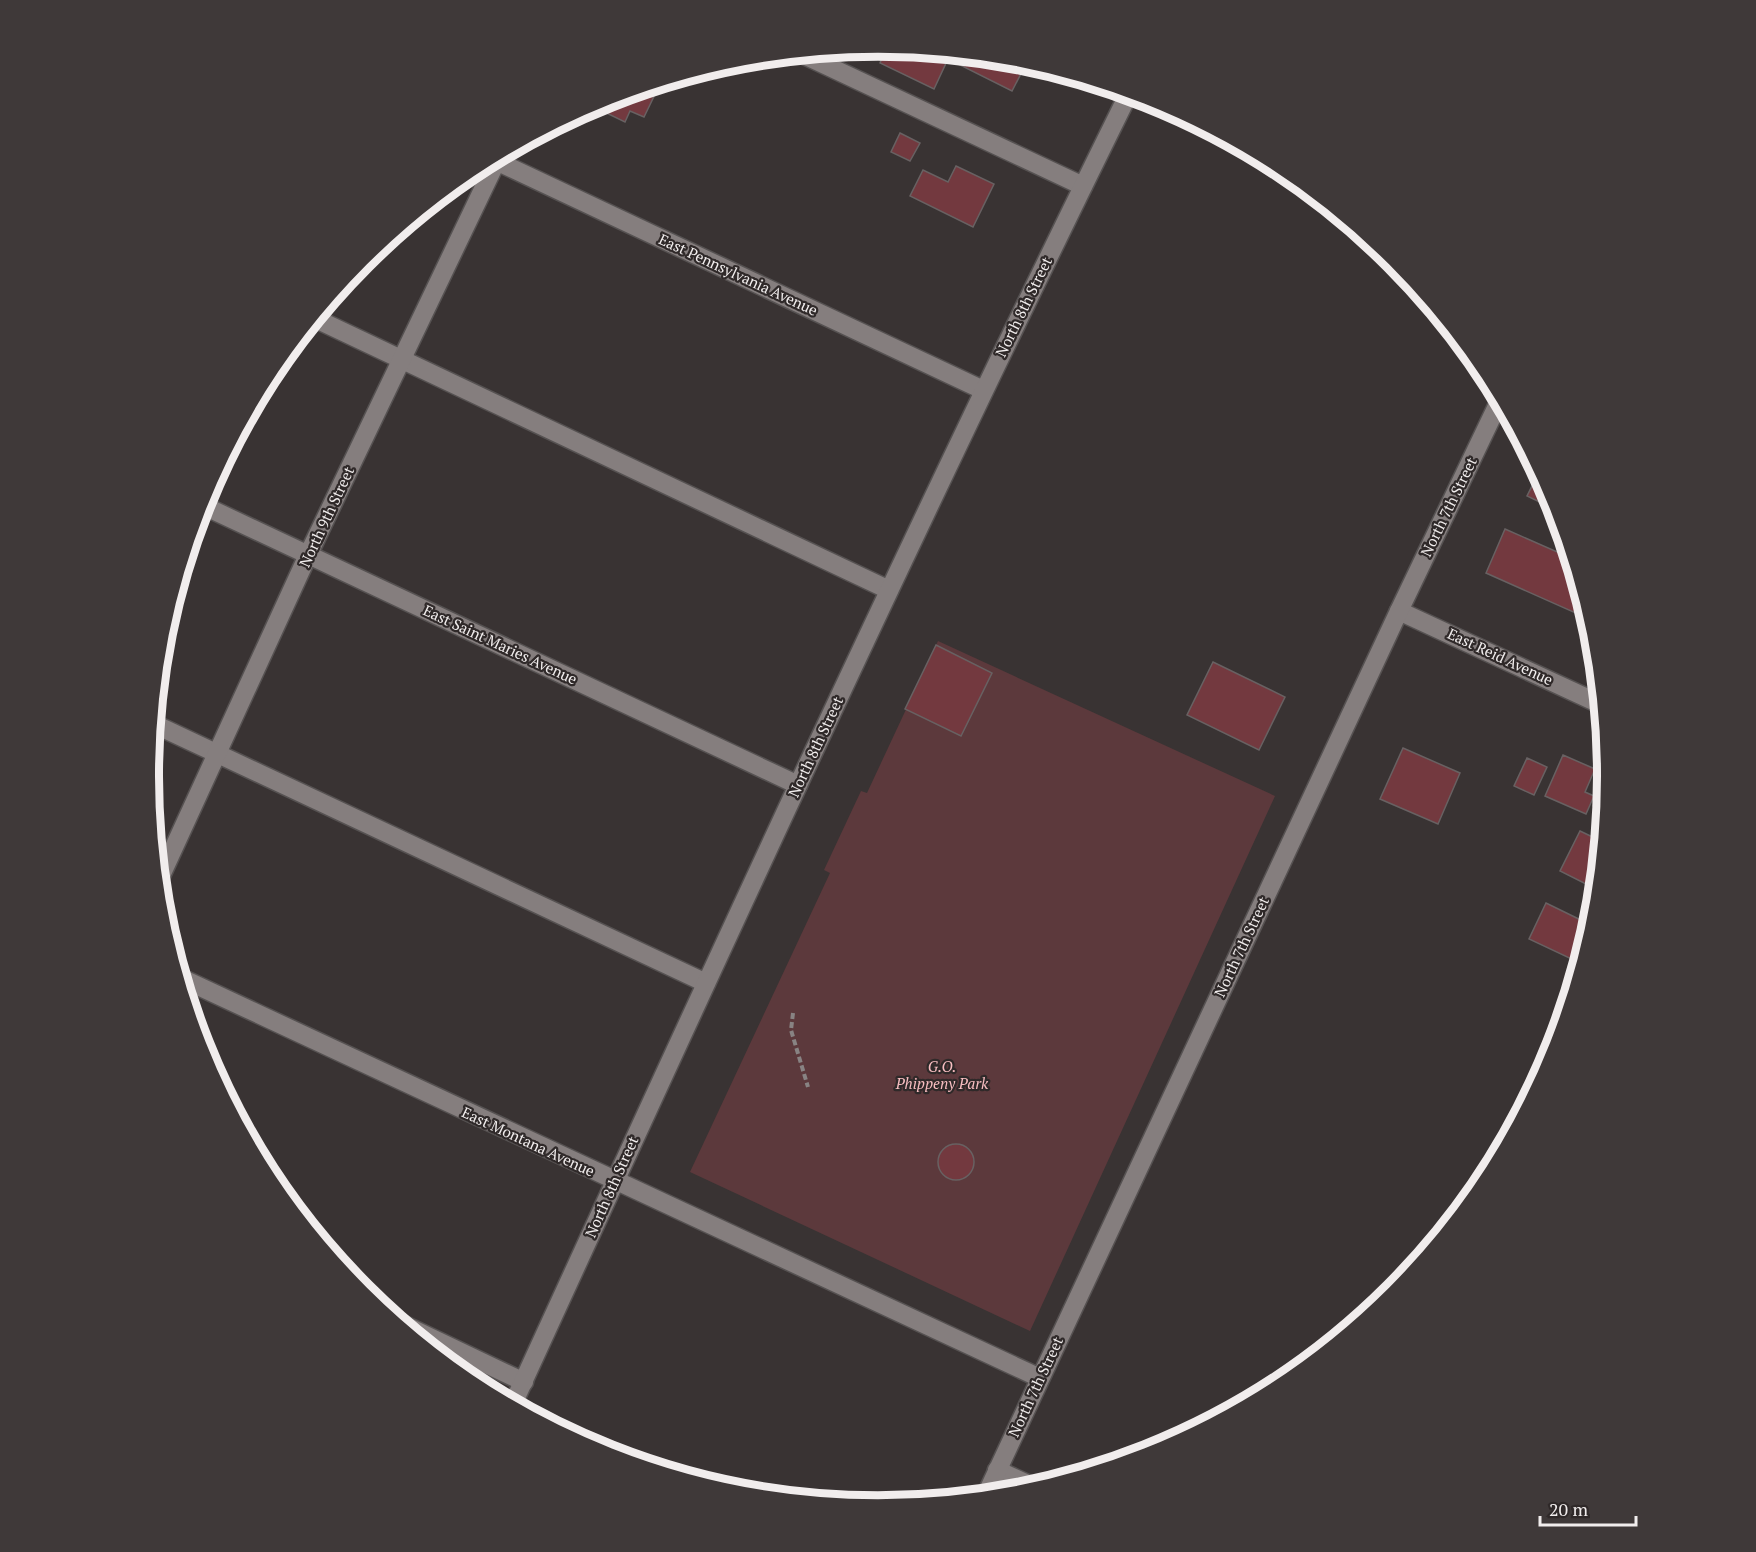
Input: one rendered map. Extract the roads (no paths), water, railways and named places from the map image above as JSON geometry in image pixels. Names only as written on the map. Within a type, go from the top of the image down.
[{"type":"street","points":[[815,60],[1083,186]]},
{"type":"street","name":"North 8th Street","points":[[516,1398],[888,590],[1125,101]]},
{"type":"street","name":"East Pennsylvania Avenue","points":[[505,162],[983,390]]},
{"type":"street","name":"North 9th Street","points":[[165,867],[308,555],[490,171]]},
{"type":"street","points":[[322,321],[888,590]]},
{"type":"street","name":"North 7th Street","points":[[990,1486],[1496,409]]},
{"type":"street","name":"East Saint Maries Avenue","points":[[211,509],[798,785]]},
{"type":"street","name":"East Reid Avenue","points":[[1399,611],[1593,701]]},
{"type":"street","points":[[161,727],[706,983]]},
{"type":"street","name":"East Montana Avenue","points":[[189,982],[1040,1378]]},
{"type":"street","points":[[428,1336],[524,1382]]},
{"type":"street","points":[[997,1470],[1020,1481]]},
{"type":"park label","name":"G.O. Phippeny Park","points":[[942,1076]]}]
